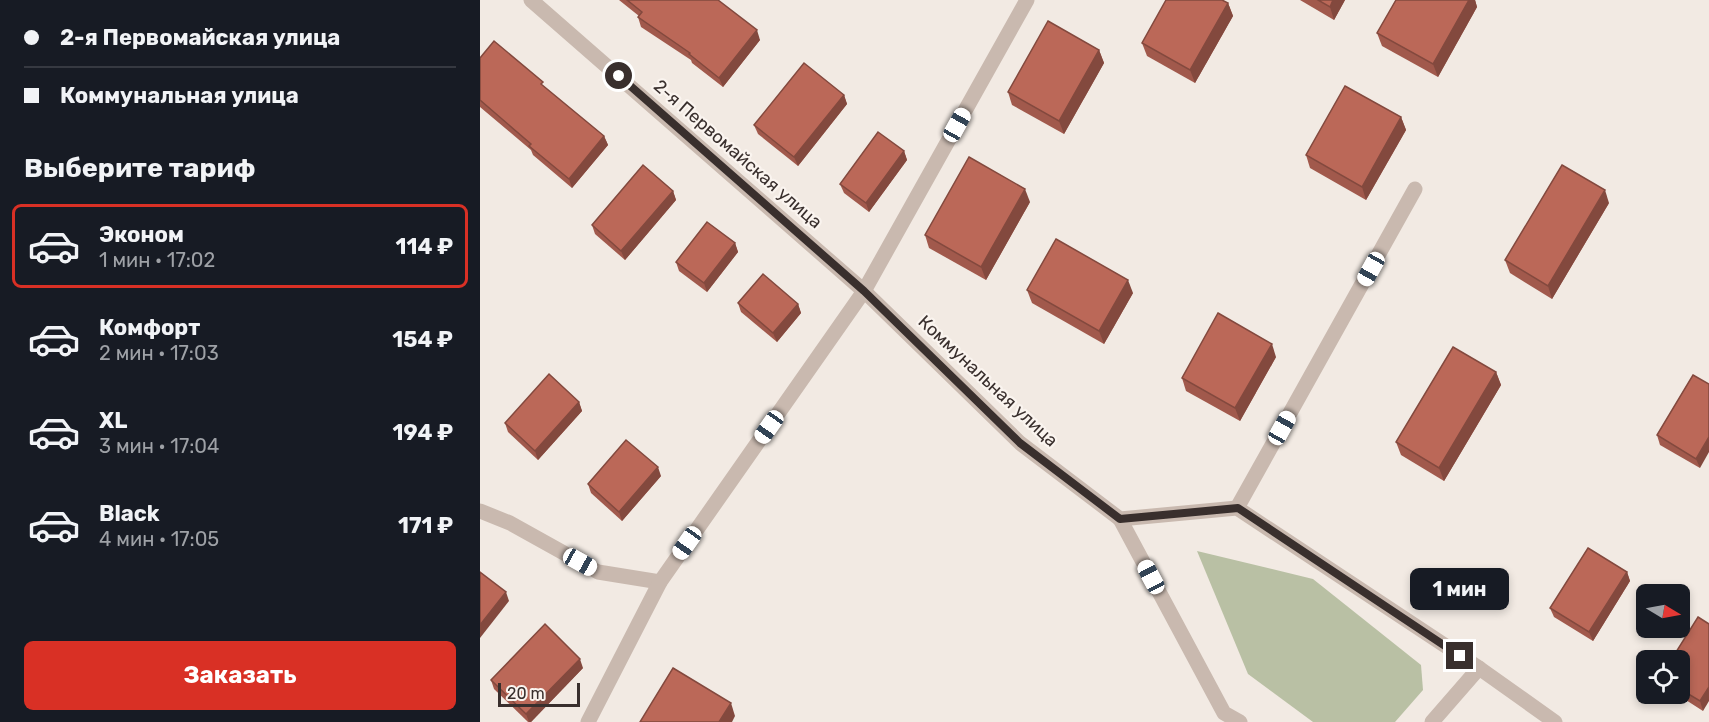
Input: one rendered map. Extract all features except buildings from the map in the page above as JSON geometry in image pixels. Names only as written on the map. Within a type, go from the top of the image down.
[{"type":"street","name":"2-я Первомайская улица","points":[[531,0],[864,291]]},
{"type":"street","points":[[588,722],[660,582],[864,291],[1027,0]]},
{"type":"street","points":[[1238,508],[1415,189]]},
{"type":"street","name":"Коммунальная улица","points":[[864,291],[1020,443],[1120,519]]},
{"type":"street","points":[[1240,722],[1221,718],[1120,519],[1238,508],[1479,668],[1555,722]]},
{"type":"street","points":[[480,511],[510,523],[598,572],[660,582]]},
{"type":"street","points":[[1432,722],[1479,668]]},
{"type":"green space","points":[[1197,551],[1313,579],[1421,665],[1423,690],[1395,722],[1313,722],[1248,674]]},
{"type":"route","points":[[619,76],[864,291],[1020,443],[1120,519],[1238,508],[1460,656]]}]
